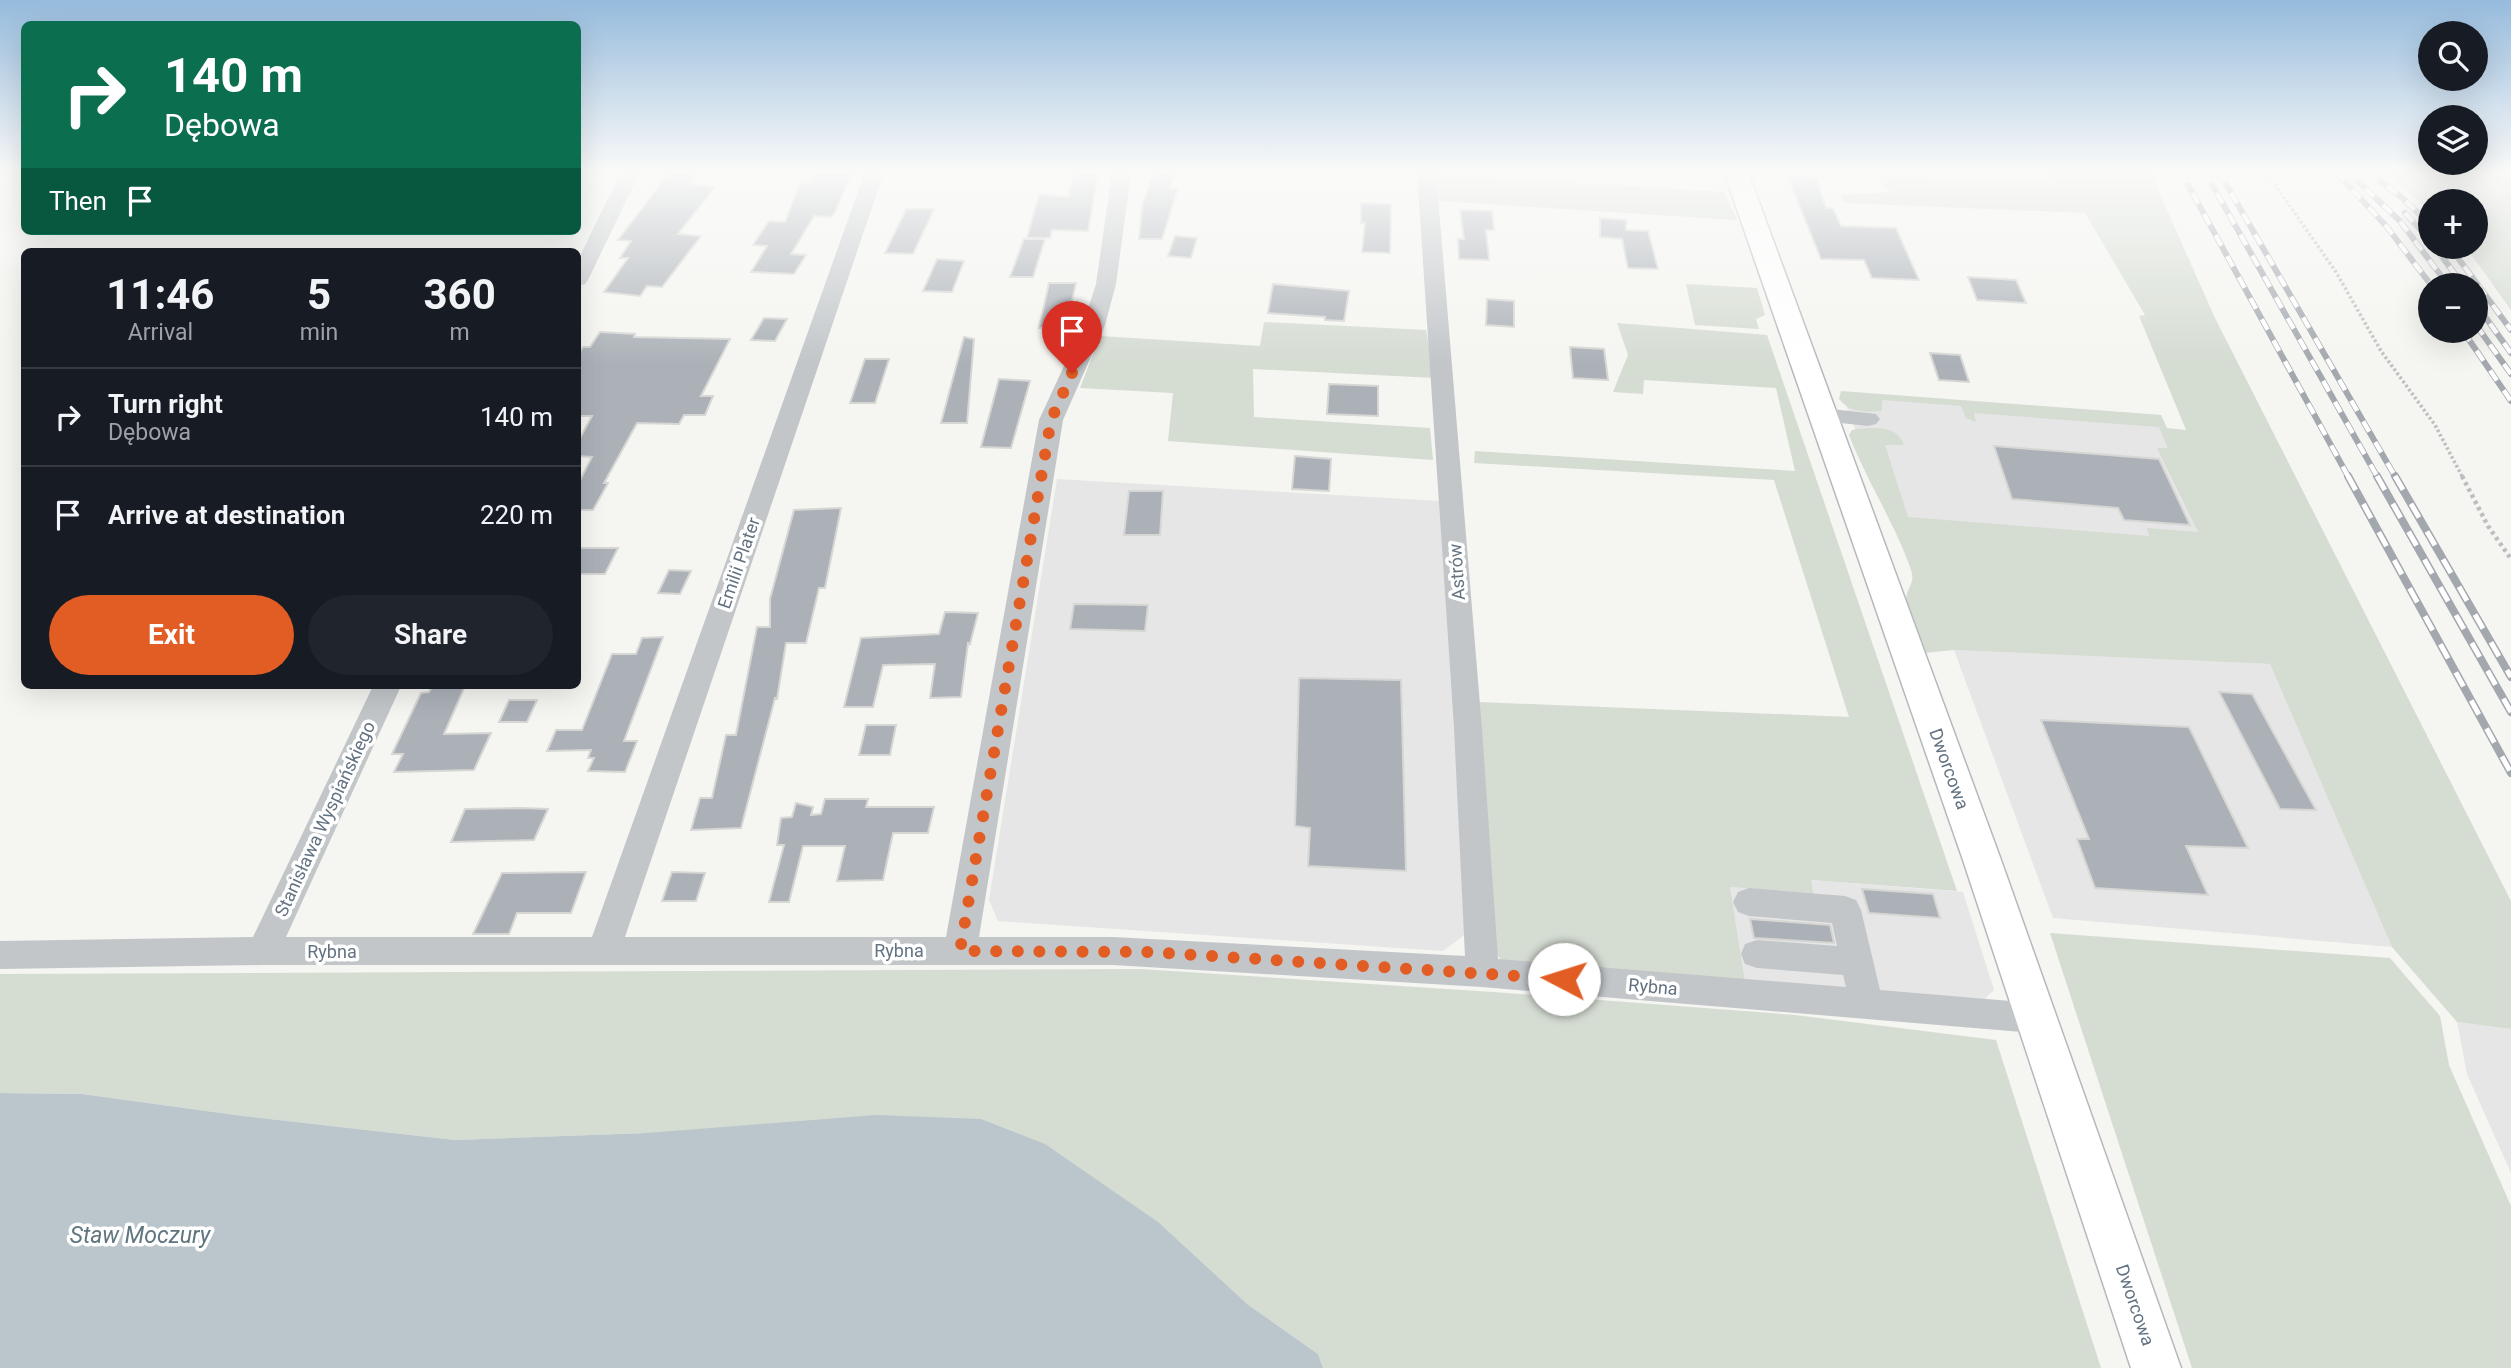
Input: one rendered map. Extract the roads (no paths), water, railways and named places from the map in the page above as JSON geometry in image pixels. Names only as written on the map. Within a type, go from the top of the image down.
[{"type":"main road","name":"Dworcowa","points":[[1759,236],[1982,860],[2157,1368]]},
{"type":"street","points":[[581,274],[600,236]]},
{"type":"street","name":"Emilii Plater","points":[[603,952],[852,236]]},
{"type":"street","points":[[960,951],[1051,420],[1094,326],[1103,295],[1112,236]]},
{"type":"street","name":"Astrów","points":[[1431,236],[1468,729],[1482,972]]},
{"type":"street","points":[[1822,415],[1868,419]]},
{"type":"street","name":"Stanisława Wyspiańskiego","points":[[263,951],[386,689]]},
{"type":"street","points":[[1749,902],[1844,909],[1867,1006]]},
{"type":"street","name":"Rybna","points":[[0,955],[263,951],[1150,952],[1482,972],[2035,1018]]},
{"type":"street","points":[[1757,954],[1857,962]]},
{"type":"water","name":"Staw Moczury","points":[[0,1093],[82,1094],[243,1116],[455,1140],[647,1133],[876,1115],[981,1119],[1045,1144],[1158,1222],[1247,1304],[1318,1354],[1323,1368],[0,1368]]},
{"type":"railway","points":[[2216,236],[2349,478]]},
{"type":"railway","points":[[2241,236],[2378,478]]},
{"type":"railway","points":[[2256,236],[2396,478]]},
{"type":"railway","points":[[2394,236],[2422,273]]},
{"type":"railway","points":[[2411,236],[2439,273]]},
{"type":"railway","points":[[2444,259],[2454,273]]},
{"type":"railway","points":[[2459,259],[2511,330]]},
{"type":"railway","points":[[2488,321],[2511,353]]},
{"type":"railway","points":[[2488,342],[2511,374]]},
{"type":"railway","points":[[2471,343],[2511,401]]},
{"type":"railway","points":[[2348,476],[2511,773]]},
{"type":"railway","points":[[2377,476],[2511,712]]},
{"type":"railway","points":[[2395,476],[2511,677]]}]
